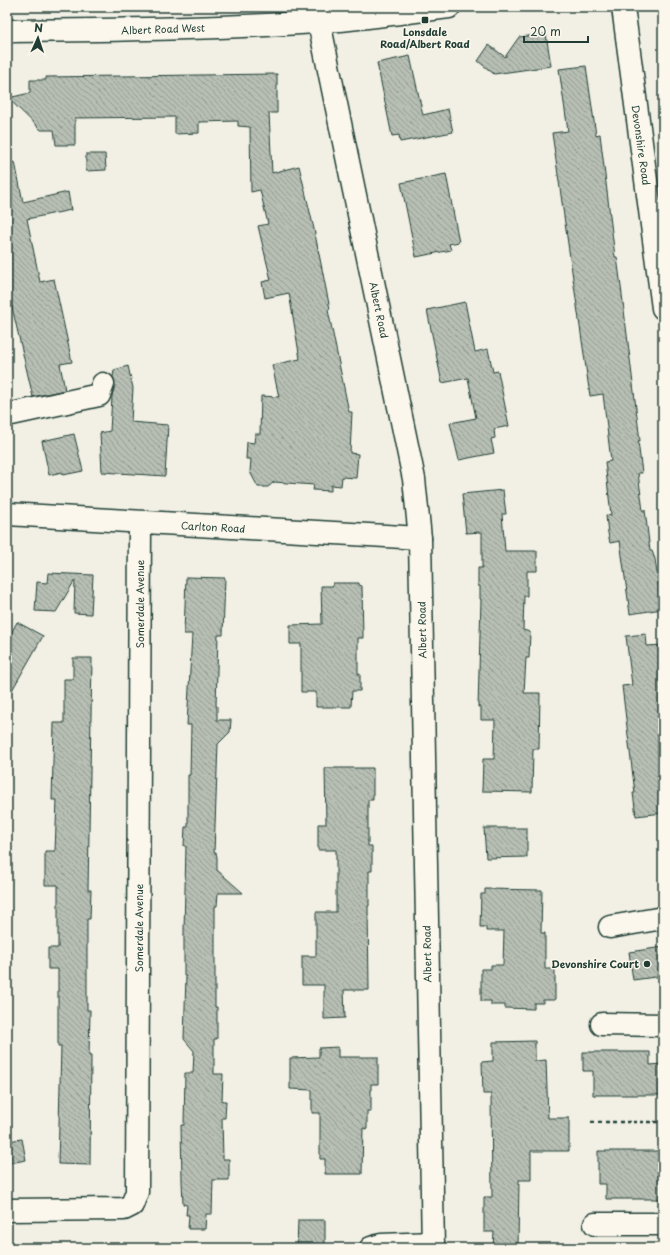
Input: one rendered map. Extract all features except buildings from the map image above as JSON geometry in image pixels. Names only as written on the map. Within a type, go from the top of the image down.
[{"type":"street","name":"Albert Road West","points":[[7,31],[139,30],[449,7]]},
{"type":"street","name":"Devonshire Road","points":[[623,7],[663,308]]},
{"type":"street","name":"Albert Road","points":[[325,16],[414,479],[420,538],[433,1245]]},
{"type":"street","points":[[7,416],[99,395],[103,384]]},
{"type":"street","name":"Carlton Road","points":[[7,514],[140,523],[420,538]]},
{"type":"street","name":"Somerdale Avenue","points":[[7,1210],[124,1209],[132,1205],[137,1192],[140,523]]},
{"type":"street","points":[[610,927],[663,918]]},
{"type":"street","points":[[602,1024],[663,1025]]},
{"type":"street","points":[[595,1224],[663,1224]]},
{"type":"street","points":[[371,1248],[381,1245],[433,1245]]},
{"type":"path","points":[[591,1122],[663,1122]]},
{"type":"place","name":"Lonsdale Road/Albert Road","points":[[425,20]]},
{"type":"place","name":"Devonshire Court","points":[[647,964]]}]
